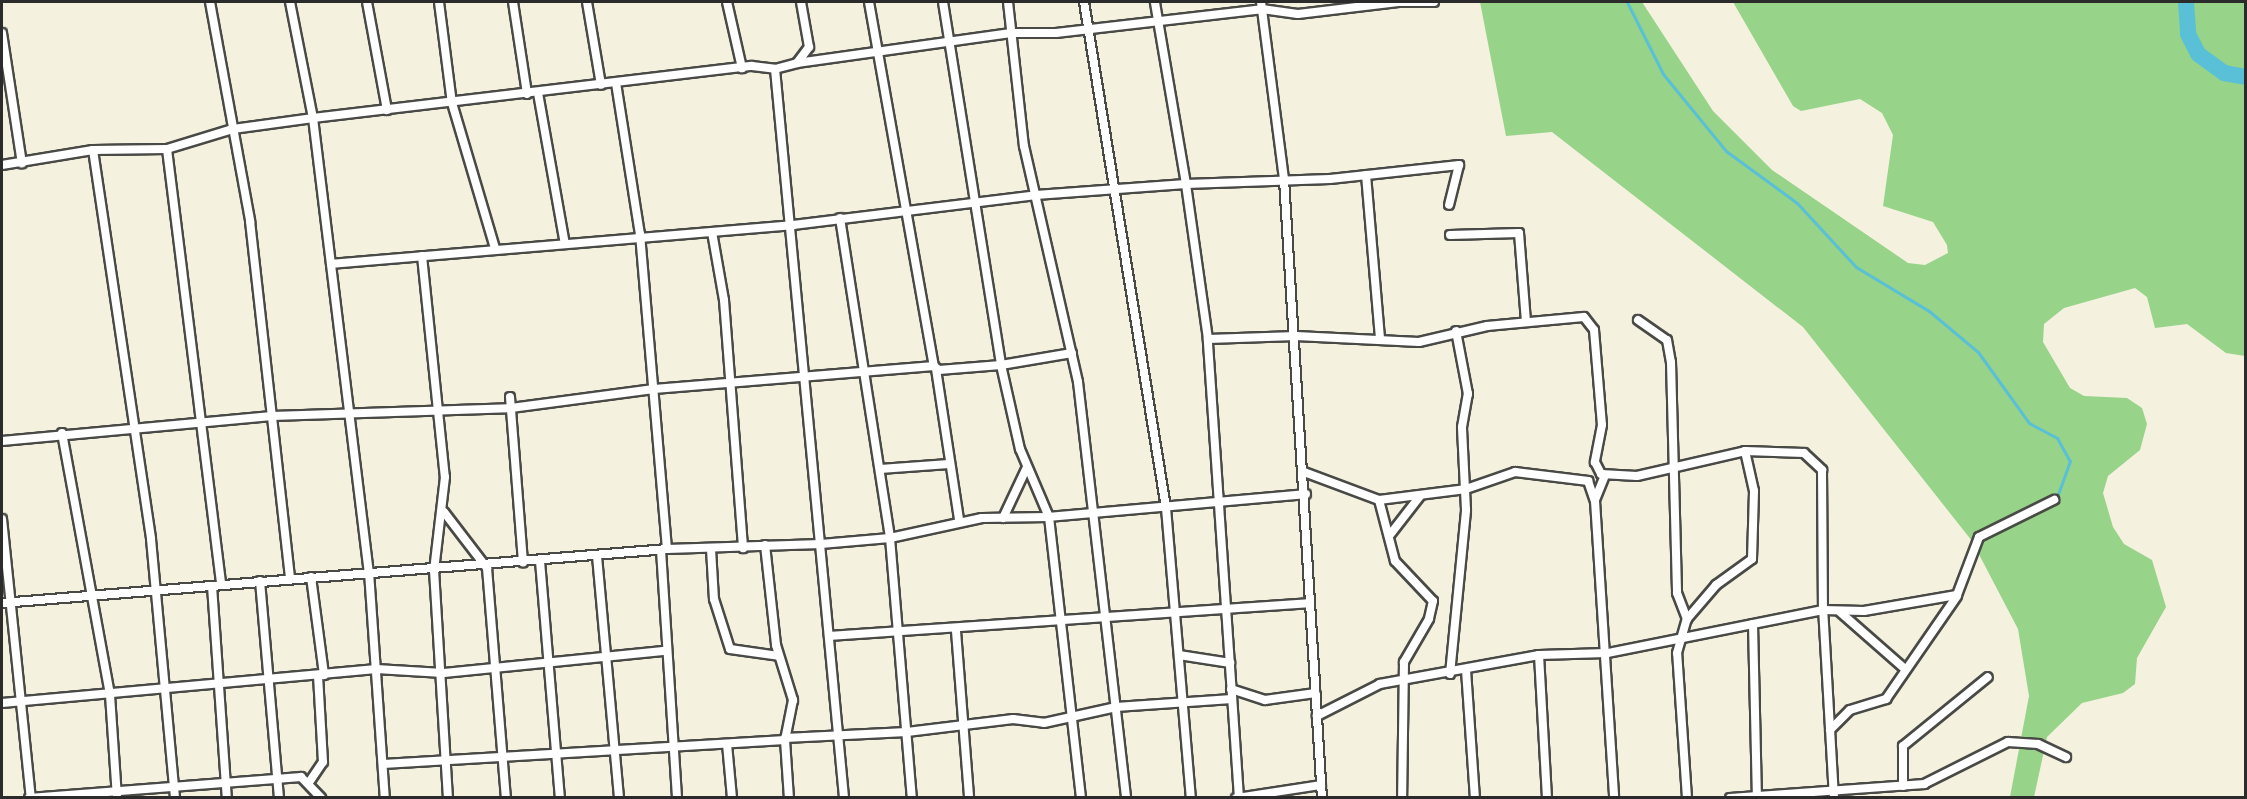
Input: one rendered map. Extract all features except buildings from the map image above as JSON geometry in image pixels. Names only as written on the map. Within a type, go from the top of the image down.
[{"type":"street","points":[[210,2],[250,221],[290,578]]},
{"type":"street","points":[[290,2],[313,118],[369,572],[385,798]]},
{"type":"street","points":[[367,2],[387,111]]},
{"type":"street","points":[[439,2],[452,103],[495,248]]},
{"type":"street","points":[[513,2],[527,94]]},
{"type":"street","points":[[587,2],[602,85]]},
{"type":"street","points":[[727,2],[742,68]]},
{"type":"street","points":[[797,63],[808,47],[801,2]]},
{"type":"street","points":[[869,2],[908,211],[959,520]]},
{"type":"street","points":[[943,2],[1001,365],[1027,467],[1049,518],[1081,798]]},
{"type":"street","points":[[1008,2],[1036,195],[1072,353],[1095,510],[1126,798]]},
{"type":"street","points":[[1084,2],[1166,507],[1191,798]]},
{"type":"street","points":[[1155,2],[1186,184],[1208,339],[1238,797],[1321,785]]},
{"type":"street","points":[[2,165],[93,150],[168,149],[233,129],[313,118],[742,68],[775,69],[797,63],[1011,33],[1158,21],[1262,5],[1298,14],[1399,2],[1434,2]]},
{"type":"street","points":[[1262,5],[1284,179],[1296,336],[1306,494],[1308,603],[1322,798]]},
{"type":"street","points":[[2,33],[22,163]]},
{"type":"street","points":[[775,69],[793,225],[844,798]]},
{"type":"street","points":[[616,83],[640,234],[654,389],[664,550],[664,651],[677,798]]},
{"type":"street","points":[[538,93],[565,244]]},
{"type":"street","points":[[168,149],[202,425],[217,585],[218,687],[227,798]]},
{"type":"street","points":[[93,150],[156,589],[175,798]]},
{"type":"street","points":[[331,264],[495,248],[565,244],[640,234],[712,232],[793,225],[1036,195],[1186,184],[1366,175],[1460,165],[1449,205]]},
{"type":"street","points":[[1366,175],[1380,338]]},
{"type":"street","points":[[840,218],[890,538],[912,798]]},
{"type":"street","points":[[712,232],[724,300],[727,383],[743,548]]},
{"type":"street","points":[[1450,236],[1519,233],[1527,322]]},
{"type":"street","points":[[422,256],[440,410],[444,512],[434,570],[443,673],[448,798]]},
{"type":"street","points":[[1208,339],[1296,336],[1380,338],[1419,342],[1456,331],[1577,316],[1594,330],[1602,425],[1597,468]]},
{"type":"street","points":[[1638,320],[1667,340],[1676,466],[1677,593],[1687,620]]},
{"type":"street","points":[[1450,674],[1466,489],[1462,427],[1468,394],[1456,331]]},
{"type":"street","points":[[2,441],[62,433],[202,425],[272,416],[511,408],[654,389],[807,378],[863,370],[1001,365],[1072,353]]},
{"type":"street","points":[[510,397],[523,562]]},
{"type":"street","points":[[62,433],[94,595],[110,695],[117,794]]},
{"type":"street","points":[[1597,468],[1605,475],[1637,476],[1745,451],[1804,453],[1822,470],[1823,610],[1834,794]]},
{"type":"street","points":[[1687,798],[1677,690],[1682,638],[1687,620],[1716,585],[1752,559],[1754,491],[1745,451]]},
{"type":"street","points":[[880,469],[949,464]]},
{"type":"street","points":[[1003,518],[1027,467]]},
{"type":"street","points":[[1304,472],[1379,500],[1466,489],[1515,472],[1580,477],[1597,468]]},
{"type":"street","points":[[1595,501],[1605,475]]},
{"type":"street","points":[[1580,477],[1593,488],[1595,501],[1608,653],[1614,798]]},
{"type":"street","points":[[2,603],[369,572],[487,568],[523,562],[664,550],[821,544],[890,538],[959,520],[1049,518],[1095,510],[1166,507],[1306,494]]},
{"type":"street","points":[[1389,536],[1420,496]]},
{"type":"street","points":[[1379,500],[1395,561],[1433,601],[1429,619],[1408,648],[1401,680],[1402,798]]},
{"type":"street","points":[[1830,730],[1850,711],[1884,701],[1957,596],[1979,537],[2054,500]]},
{"type":"street","points":[[444,512],[487,568],[506,798]]},
{"type":"street","points":[[2,519],[30,798],[117,794],[173,784],[277,778],[310,781]]},
{"type":"street","points":[[765,545],[778,656],[793,700],[785,739],[789,798]]},
{"type":"street","points":[[711,549],[714,599],[730,648],[778,656]]},
{"type":"street","points":[[597,556],[619,798]]},
{"type":"street","points":[[540,561],[558,752],[560,798]]},
{"type":"street","points":[[310,781],[323,762],[321,676],[311,577]]},
{"type":"street","points":[[260,581],[279,798]]},
{"type":"street","points":[[1317,716],[1364,690],[1401,680],[1450,674],[1539,655],[1608,653],[1823,610],[1839,612],[1957,596]]},
{"type":"street","points":[[830,636],[956,632],[1062,623],[1106,615],[1308,603]]},
{"type":"street","points":[[1839,612],[1905,669]]},
{"type":"street","points":[[1753,624],[1757,796]]},
{"type":"street","points":[[956,632],[966,724],[969,798]]},
{"type":"street","points":[[2,703],[218,687],[376,669],[443,673],[497,669],[664,651]]},
{"type":"street","points":[[1179,655],[1230,663]]},
{"type":"street","points":[[1539,655],[1547,798]]},
{"type":"street","points":[[1466,670],[1475,798]]},
{"type":"street","points":[[1903,786],[1903,746],[1988,677]]},
{"type":"street","points":[[1232,689],[1265,700],[1316,693]]},
{"type":"street","points":[[382,764],[445,764],[558,752],[674,749],[785,739],[907,732],[966,724],[1070,717],[1116,707],[1232,699]]},
{"type":"street","points":[[1730,798],[1834,794],[1903,786],[1947,776],[1986,748],[2008,742],[2038,744],[2066,757]]},
{"type":"street","points":[[727,744],[732,798]]},
{"type":"street","points":[[310,781],[321,798]]},
{"type":"green space","points":[[1480,2],[1642,2],[1713,111],[1772,170],[1908,263],[1925,265],[1948,253],[1947,245],[1933,222],[1883,206],[1893,135],[1882,113],[1860,99],[1801,111],[1793,106],[1733,2],[2245,2],[2245,356],[2226,353],[2187,324],[2155,328],[2147,297],[2135,288],[2064,308],[2044,324],[2043,342],[2070,388],[2084,396],[2127,398],[2142,408],[2147,424],[2140,450],[2108,476],[2103,493],[2113,527],[2124,544],[2152,560],[2166,607],[2137,658],[2135,684],[2123,693],[2082,703],[2047,737],[2034,797],[2010,797],[2029,696],[2018,629],[1972,541],[1803,327],[1552,132],[1506,136]]},
{"type":"waterway","points":[[1627,2],[1663,74],[1726,151],[1797,203],[1856,267],[1929,311],[1978,352],[2029,423],[2057,438],[2070,461],[2058,494]]},
{"type":"waterway","points":[[2186,2],[2188,34],[2198,54],[2224,73],[2246,77]]}]
